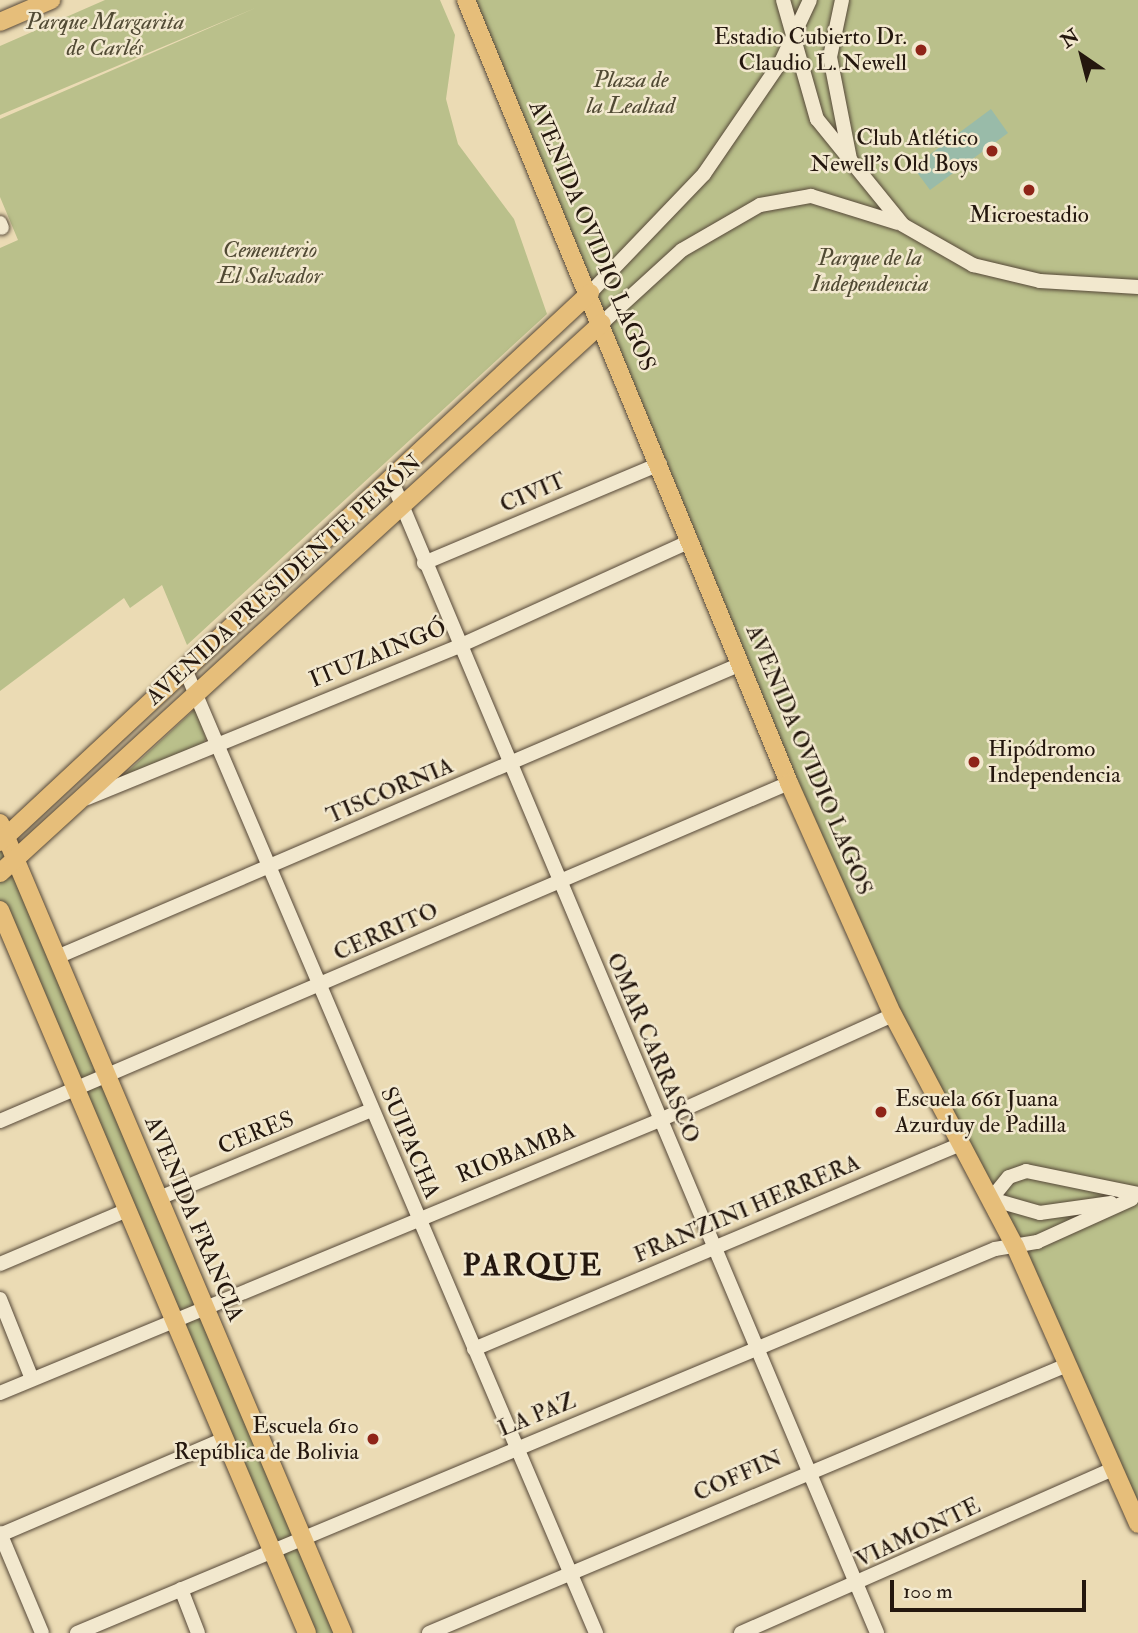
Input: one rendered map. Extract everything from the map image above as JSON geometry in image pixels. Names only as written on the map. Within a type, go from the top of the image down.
[{"type":"main road","points":[[0,22],[51,0]]},
{"type":"main road","name":"AVENIDA OVIDIO LAGOS","points":[[466,0],[590,293],[789,783],[893,1016],[1015,1246],[1138,1524]]},
{"type":"main road","name":"AVENIDA PRESIDENTE PERÓN","points":[[2,834],[185,670],[590,293]]},
{"type":"main road","name":"AVENIDA PRESIDENTE PERÓN","points":[[0,873],[602,323]]},
{"type":"main road","name":"AVENIDA FRANCIA","points":[[2,834],[16,859],[343,1633]]},
{"type":"main road","points":[[0,911],[307,1633]]},
{"type":"street","points":[[783,0],[796,36],[804,90],[853,169],[903,225]]},
{"type":"street","points":[[590,293],[704,174],[796,36],[810,0]]},
{"type":"street","points":[[842,0],[830,57],[839,132],[853,169]]},
{"type":"street","points":[[602,323],[682,250],[760,205],[811,196],[903,225],[973,265],[1040,281],[1138,287]]},
{"type":"street","name":"CIVIT","points":[[424,563],[660,464]]},
{"type":"street","name":"OMAR CARRASCO","points":[[391,479],[457,647],[877,1633]]},
{"type":"street","name":"ITUZAINGÓ","points":[[79,801],[457,647],[691,541]]},
{"type":"street","name":"TISCORNIA","points":[[57,957],[741,664]]},
{"type":"street","name":"SUIPACHA","points":[[185,670],[214,744],[596,1633]]},
{"type":"street","name":"CERRITO","points":[[0,1121],[789,783]]},
{"type":"street","name":"RIOBAMBA","points":[[0,1393],[417,1217],[660,1120],[893,1016]]},
{"type":"street","name":"CERES","points":[[159,1198],[371,1110]]},
{"type":"street","name":"FRANZINI HERRERA","points":[[474,1349],[961,1144]]},
{"type":"street","points":[[1026,1171],[1136,1197],[1040,1213],[990,1199],[1009,1177],[1026,1171]]},
{"type":"street","name":"LA PAZ","points":[[77,1633],[516,1448],[1136,1197]]},
{"type":"street","points":[[0,1264],[127,1210]]},
{"type":"street","points":[[0,1299],[32,1379]]},
{"type":"street","name":"COFFIN","points":[[429,1633],[808,1470],[1067,1364]]},
{"type":"street","points":[[42,1633],[0,1534],[225,1439]]},
{"type":"street","name":"VIAMONTE","points":[[741,1633],[858,1586],[1113,1469]]},
{"type":"street","points":[[181,1589],[198,1633]]},
{"type":"green space","name":"Cementerio El Salvador","points":[[105,0],[440,0],[455,35],[446,99],[458,144],[514,219],[547,314],[187,645],[162,585],[130,608],[124,598],[0,691],[0,248],[18,240],[0,197],[0,119],[258,7],[0,115],[0,46]]},
{"type":"green space","name":"Parque de la Independencia","points":[[466,0],[1138,0],[1138,1524],[1015,1246],[893,1015]]},
{"type":"green space","points":[[195,709],[206,738],[203,744],[124,775]]},
{"type":"green space","points":[[0,823],[343,1633],[307,1633],[0,910]]},
{"type":"shaded area","points":[[991,109],[1008,133],[930,190],[913,167]]},
{"type":"place","name":"Estadio Cubierto Dr. Claudio L. Newell","points":[[921,50]]},
{"type":"place","name":"Club Atlético Newell's Old Boys","points":[[992,151]]},
{"type":"place","name":"Microestadio","points":[[1029,190]]},
{"type":"place","name":"Hipódromo Independencia","points":[[974,762]]},
{"type":"place","name":"Escuela 661 Juana Azurduy de Padilla","points":[[881,1112]]},
{"type":"place","name":"Escuela 610 República de Bolivia","points":[[373,1439]]},
{"type":"district","name":"PARQUE","points":[[533,1266]]},
{"type":"park label","name":"Parque Margarita de Carlés","points":[[105,35]]},
{"type":"park label","name":"Plaza de la Lealtad","points":[[631,93]]}]
